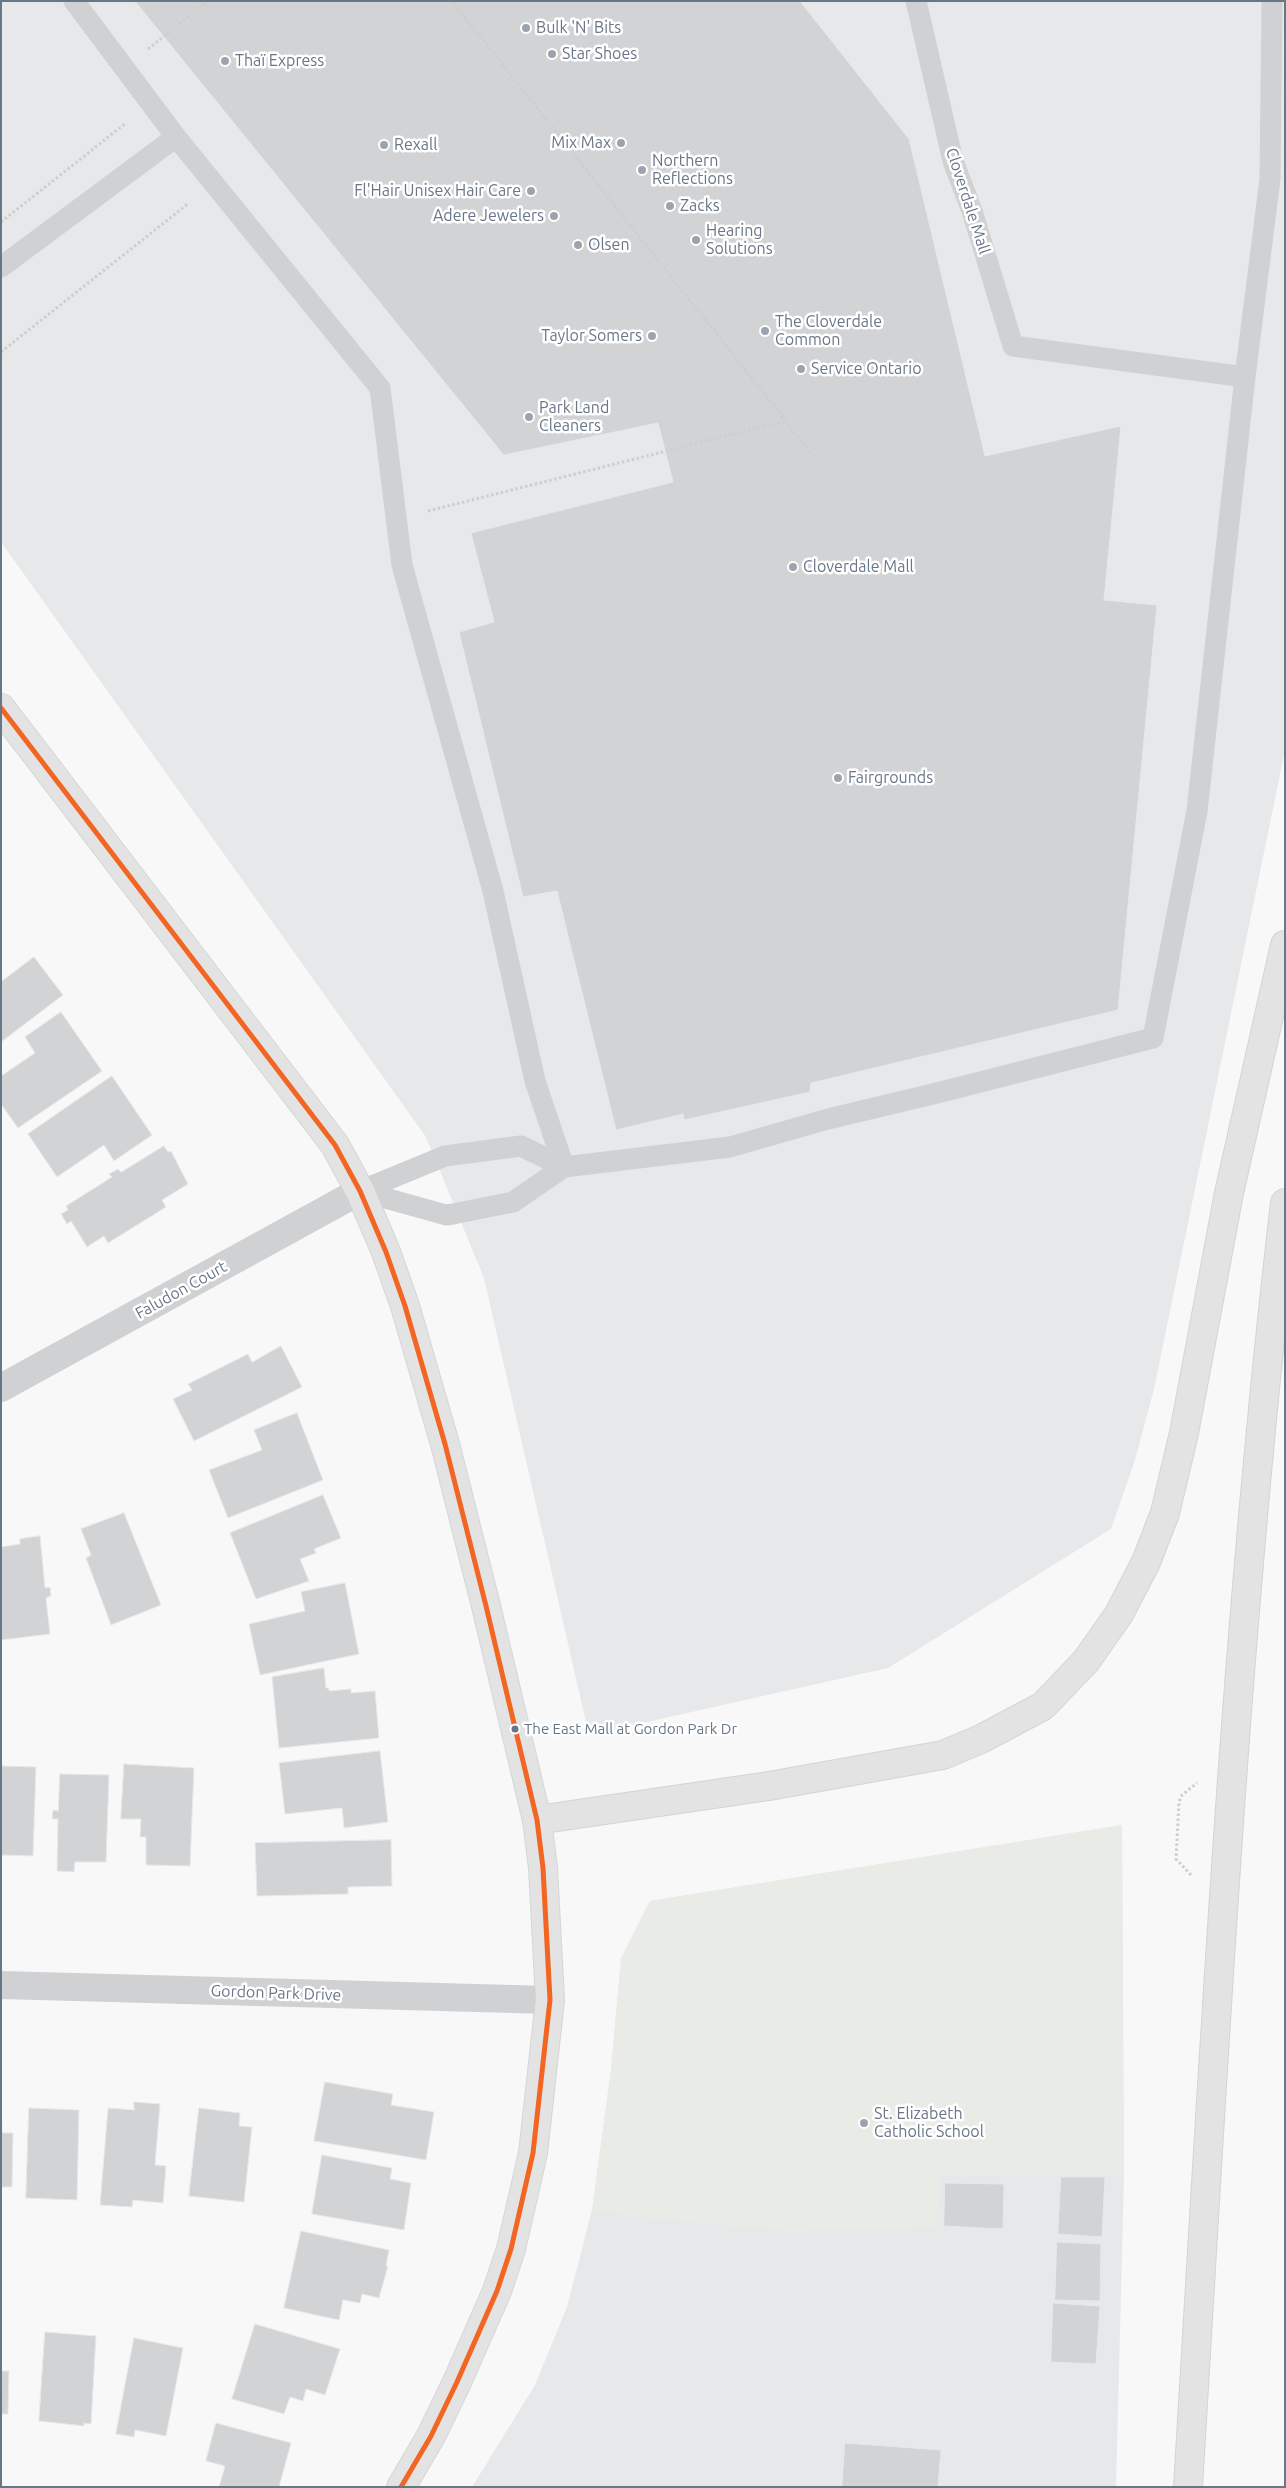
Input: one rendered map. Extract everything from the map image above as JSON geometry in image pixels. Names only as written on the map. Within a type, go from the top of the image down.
[{"type":"main road","points":[[1,708],[335,1145],[360,1191],[405,1306],[445,1444],[537,1820],[543,1868],[550,2000],[533,2153],[511,2249],[497,2291],[461,2374],[431,2436],[401,2487]]},
{"type":"main road","points":[[537,1820],[768,1786],[943,1755],[981,1739],[1043,1706],[1086,1661],[1119,1614],[1146,1562],[1165,1513],[1184,1434],[1229,1193],[1285,945]]},
{"type":"main road","points":[[1188,2487],[1223,1904],[1252,1521],[1285,1203]]},
{"type":"street","name":"Faludon Court","points":[[1,1388],[360,1191]]},
{"type":"street","name":"Gordon Park Drive","points":[[1,1985],[550,2000]]},
{"type":"lane","points":[[74,1],[176,137],[380,388],[402,564],[493,891],[535,1081],[564,1167]]},
{"type":"lane","name":"Cloverdale Mall","points":[[916,1],[953,161],[972,212],[1012,346],[1244,377]]},
{"type":"lane","points":[[360,1191],[446,1215],[514,1202],[564,1167],[730,1147],[828,1118],[950,1090],[1153,1038],[1196,811],[1244,377],[1270,179],[1272,1]]},
{"type":"lane","points":[[1,267],[176,137]]},
{"type":"lane","points":[[360,1191],[445,1156],[521,1146],[564,1167]]},
{"type":"path","points":[[125,68],[208,1]]},
{"type":"path","points":[[452,1],[816,459]]},
{"type":"path","points":[[1,222],[151,103]]},
{"type":"path","points":[[1,352],[214,183]]},
{"type":"path","points":[[396,519],[786,421]]},
{"type":"shaded area","name":"Cloverdale Mall","points":[[1,1],[1285,1],[1285,750],[1154,1389],[1135,1460],[1111,1529],[888,1668],[589,1735],[484,1278],[426,1137],[1,542]]},
{"type":"shaded area","name":"St. Elizabeth Catholic School","points":[[1122,1825],[1124,2176],[1116,2487],[472,2487],[535,2385],[567,2307],[592,2210],[611,2070],[621,1959],[650,1901]]},
{"type":"shaded area","points":[[1122,1825],[1124,2176],[941,2175],[936,2229],[788,2231],[663,2220],[592,2210],[611,2070],[621,1959],[650,1901]]},
{"type":"building","name":"Cloverdale Mall","points":[[135,1],[800,1],[909,139],[985,456],[1121,426],[1104,600],[1157,605],[1118,1010],[811,1083],[810,1092],[684,1120],[683,1114],[616,1130],[557,891],[523,897],[459,632],[494,622],[471,533],[673,482],[658,423],[504,455]]},
{"type":"building","points":[[34,957],[63,995],[1,1042],[1,982]]},
{"type":"building","points":[[61,1012],[102,1071],[18,1128],[1,1104],[1,1076],[35,1053],[25,1037]]},
{"type":"building","points":[[112,1076],[152,1135],[114,1161],[104,1145],[57,1177],[28,1134]]},
{"type":"building","points":[[164,1146],[168,1152],[171,1151],[188,1184],[162,1200],[166,1207],[108,1243],[104,1236],[87,1247],[71,1221],[67,1224],[61,1214],[68,1210],[66,1206],[112,1177],[109,1174],[118,1169],[121,1172]]},
{"type":"building","points":[[281,1346],[302,1387],[194,1441],[173,1399],[192,1390],[188,1384],[248,1354],[252,1362]]},
{"type":"building","points":[[297,1413],[323,1480],[228,1518],[209,1470],[262,1450],[254,1430]]},
{"type":"building","points":[[323,1495],[341,1538],[314,1549],[316,1553],[300,1559],[309,1581],[256,1599],[230,1533]]},
{"type":"building","points":[[124,1513],[161,1605],[111,1625],[86,1558],[91,1555],[81,1529]]},
{"type":"building","points":[[40,1536],[45,1588],[50,1587],[51,1596],[46,1598],[50,1634],[1,1640],[1,1547],[20,1544],[20,1539]]},
{"type":"building","points":[[345,1583],[359,1654],[260,1675],[249,1624],[305,1611],[301,1592]]},
{"type":"building","points":[[324,1668],[326,1688],[329,1688],[329,1691],[351,1689],[351,1693],[375,1691],[379,1738],[279,1748],[272,1677]]},
{"type":"building","points":[[380,1751],[388,1822],[344,1828],[342,1808],[285,1814],[279,1763]]},
{"type":"building","points":[[124,1764],[194,1768],[190,1866],[146,1865],[146,1837],[140,1837],[141,1819],[121,1819]]},
{"type":"building","points":[[1,1766],[36,1767],[33,1856],[2,1855],[1,1863]]},
{"type":"building","points":[[60,1774],[109,1775],[106,1862],[75,1862],[74,1872],[57,1871],[58,1819],[52,1819],[53,1810],[58,1811]]},
{"type":"building","points":[[391,1840],[392,1886],[348,1887],[348,1894],[257,1896],[255,1843]]},
{"type":"building","points":[[325,2082],[393,2094],[391,2105],[434,2112],[426,2160],[314,2141]]},
{"type":"building","points":[[1,2096],[2,2133],[13,2133],[12,2187],[1,2187]]},
{"type":"building","points":[[134,2102],[160,2104],[155,2165],[166,2166],[163,2203],[133,2200],[132,2207],[100,2205],[108,2108],[134,2110]]},
{"type":"building","points":[[29,2108],[79,2110],[77,2200],[26,2198]]},
{"type":"building","points":[[199,2108],[240,2113],[239,2126],[252,2127],[244,2202],[189,2196]]},
{"type":"building","points":[[322,2155],[392,2168],[390,2179],[411,2183],[404,2230],[312,2214]]},
{"type":"building","points":[[1061,2177],[1105,2177],[1102,2237],[1058,2234]]},
{"type":"building","points":[[945,2183],[1004,2184],[1003,2229],[944,2226]]},
{"type":"building","points":[[301,2231],[389,2250],[386,2266],[388,2266],[379,2298],[362,2294],[360,2303],[343,2300],[339,2320],[284,2308]]},
{"type":"building","points":[[1057,2242],[1101,2244],[1100,2301],[1055,2300]]},
{"type":"building","points":[[1053,2303],[1100,2306],[1096,2364],[1051,2362]]},
{"type":"building","points":[[255,2324],[340,2349],[325,2395],[306,2389],[303,2401],[290,2397],[284,2414],[232,2399]]},
{"type":"building","points":[[45,2332],[96,2336],[91,2424],[84,2423],[84,2426],[39,2421]]},
{"type":"building","points":[[134,2338],[183,2348],[166,2436],[135,2430],[134,2437],[116,2434]]},
{"type":"building","points":[[1,2371],[9,2371],[8,2414],[1,2414]]},
{"type":"building","points":[[216,2423],[291,2443],[279,2487],[219,2487],[225,2466],[206,2461]]},
{"type":"building","points":[[845,2443],[941,2450],[938,2487],[842,2487]]},
{"type":"transit line","points":[[1,708],[335,1145],[360,1191],[386,1252],[405,1306],[445,1444],[537,1820],[543,1868],[550,2000],[533,2153],[511,2249],[497,2291],[431,2436],[401,2487]]},
{"type":"place","name":"Bulk 'N' Bits","points":[[526,28]]},
{"type":"place","name":"Star Shoes","points":[[552,54]]},
{"type":"place","name":"Thaï Express","points":[[225,61]]},
{"type":"place","name":"Mix Max","points":[[621,143]]},
{"type":"place","name":"Rexall","points":[[384,145]]},
{"type":"place","name":"Northern Reflections","points":[[642,170]]},
{"type":"place","name":"Fl'Hair Unisex Hair Care","points":[[531,191]]},
{"type":"place","name":"Zacks","points":[[670,206]]},
{"type":"place","name":"Adere Jewelers","points":[[554,216]]},
{"type":"place","name":"Hearing Solutions","points":[[696,240]]},
{"type":"place","name":"Olsen","points":[[578,245]]},
{"type":"place","name":"The Cloverdale Common","points":[[765,331]]},
{"type":"place","name":"Taylor Somers","points":[[652,336]]},
{"type":"place","name":"Service Ontario","points":[[801,369]]},
{"type":"place","name":"Park Land Cleaners","points":[[529,417]]},
{"type":"place","name":"Cloverdale Mall","points":[[793,567]]},
{"type":"place","name":"Fairgrounds","points":[[838,778]]},
{"type":"place","name":"The East Mall at Gordon Park Dr","points":[[515,1729]]},
{"type":"place","name":"St. Elizabeth Catholic School","points":[[864,2123]]}]
